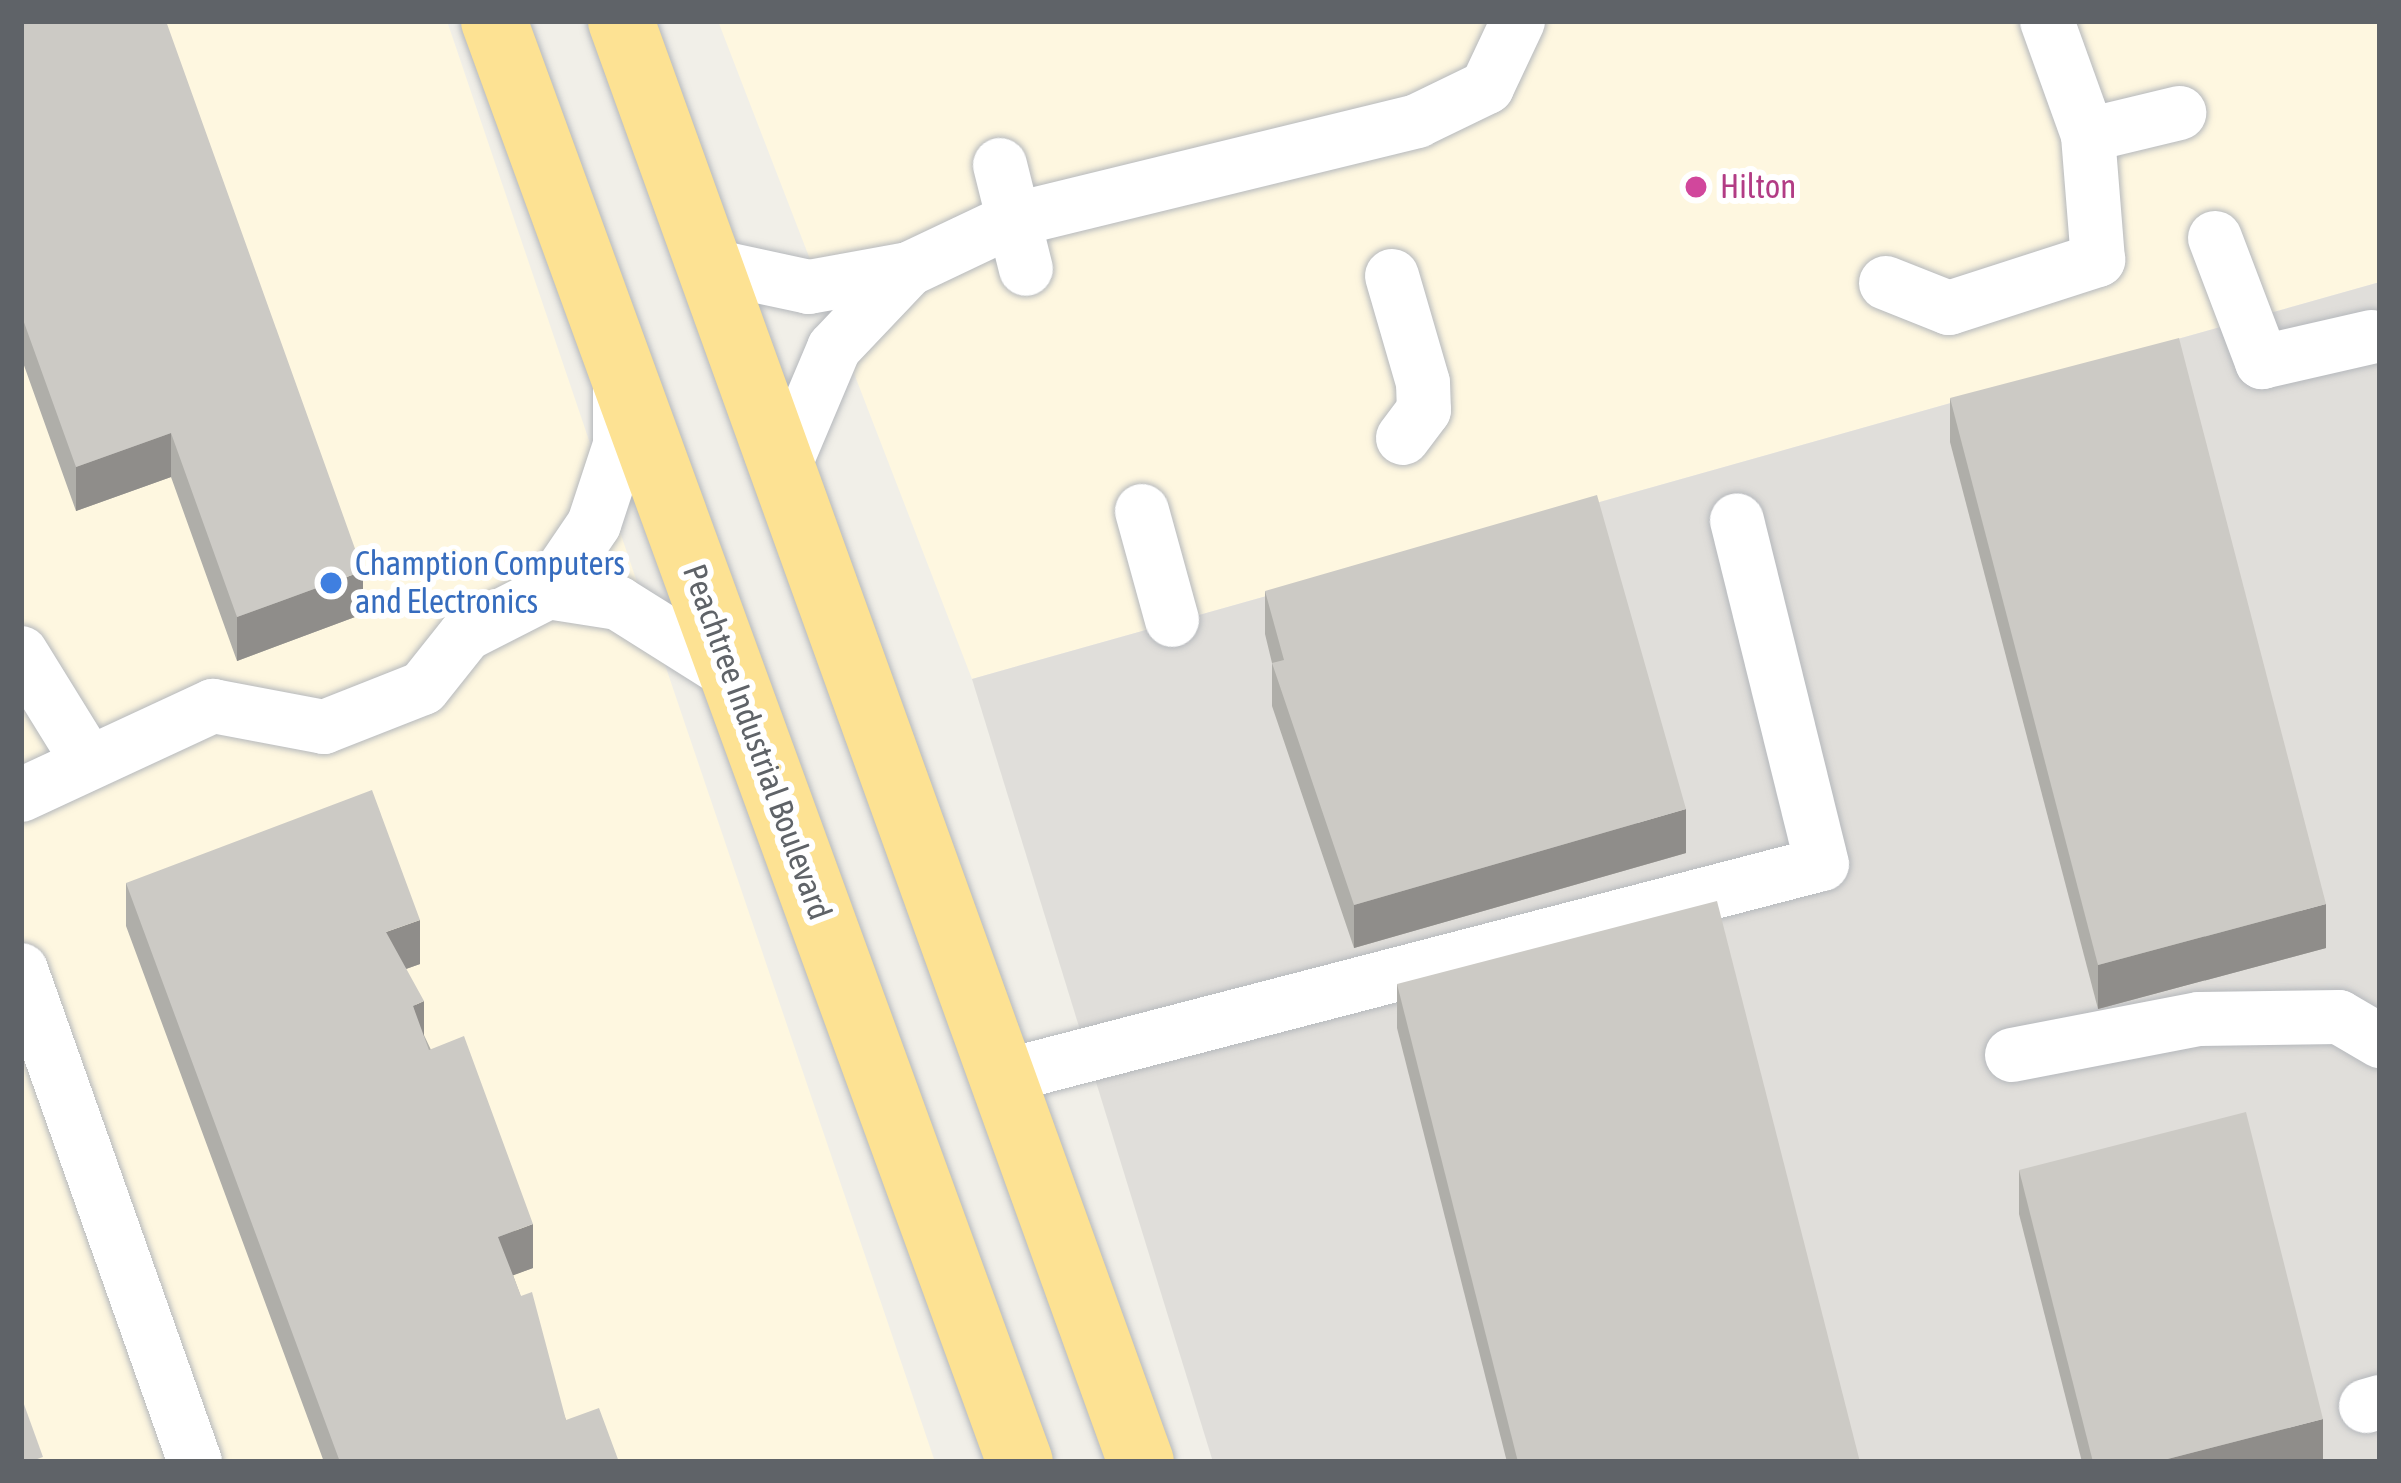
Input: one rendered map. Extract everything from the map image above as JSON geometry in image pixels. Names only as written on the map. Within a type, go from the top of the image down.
[{"type":"highway","name":"Peachtree Industrial Boulevard","points":[[494,21],[1020,1462]]},
{"type":"highway","points":[[621,21],[780,476],[1141,1462]]},
{"type":"lane","points":[[707,265],[809,287],[1019,244],[1417,121],[1487,87],[1518,21]]},
{"type":"lane","points":[[1886,283],[1948,308],[2098,260],[2088,135],[2047,21]]},
{"type":"lane","points":[[2088,135],[2180,113]]},
{"type":"lane","points":[[1000,165],[1019,244]]},
{"type":"lane","points":[[2216,238],[2262,362],[2372,337]]},
{"type":"lane","points":[[780,476],[834,348],[909,269]]},
{"type":"lane","points":[[1392,276],[1423,383],[1424,410],[1403,438]]},
{"type":"lane","points":[[21,795],[213,706],[324,728],[423,688],[466,634],[548,592],[608,484],[620,445],[620,371]]},
{"type":"lane","points":[[1142,511],[1172,620]]},
{"type":"lane","points":[[998,1078],[1822,864],[1737,520]]},
{"type":"lane","points":[[548,592],[618,603],[733,675]]},
{"type":"lane","points":[[21,653],[89,763]]},
{"type":"lane","points":[[21,970],[195,1462]]},
{"type":"lane","points":[[2012,1055],[2199,1019],[2339,1017],[2380,1041]]},
{"type":"shaded area","points":[[21,21],[447,21],[935,1462],[21,1462]]},
{"type":"shaded area","points":[[718,21],[2380,21],[2380,282],[972,679]]},
{"type":"shaded area","points":[[2380,282],[2380,1462],[1213,1462],[972,679]]},
{"type":"building","points":[[21,21],[166,21],[363,571],[237,617],[171,433],[76,467],[21,314]]},
{"type":"building","points":[[2179,338],[2326,904],[2098,965],[1950,398]]},
{"type":"building","points":[[1597,495],[1686,809],[1354,905],[1272,663],[1284,660],[1265,591]]},
{"type":"building","points":[[372,790],[420,920],[386,932],[424,1001],[413,1006],[429,1050],[464,1036],[533,1224],[498,1237],[521,1296],[532,1292],[566,1420],[599,1408],[619,1462],[340,1462],[126,883]]},
{"type":"building","points":[[1717,901],[1860,1462],[1518,1462],[1397,984]]},
{"type":"building","points":[[2246,1112],[2323,1419],[2156,1462],[2093,1462],[2019,1170]]},
{"type":"building","points":[[21,1396],[43,1457],[29,1462],[21,1462]]},
{"type":"place","name":"Hilton","points":[[1696,187]]},
{"type":"place","name":"Chamption Computers and Electronics","points":[[331,583]]}]
